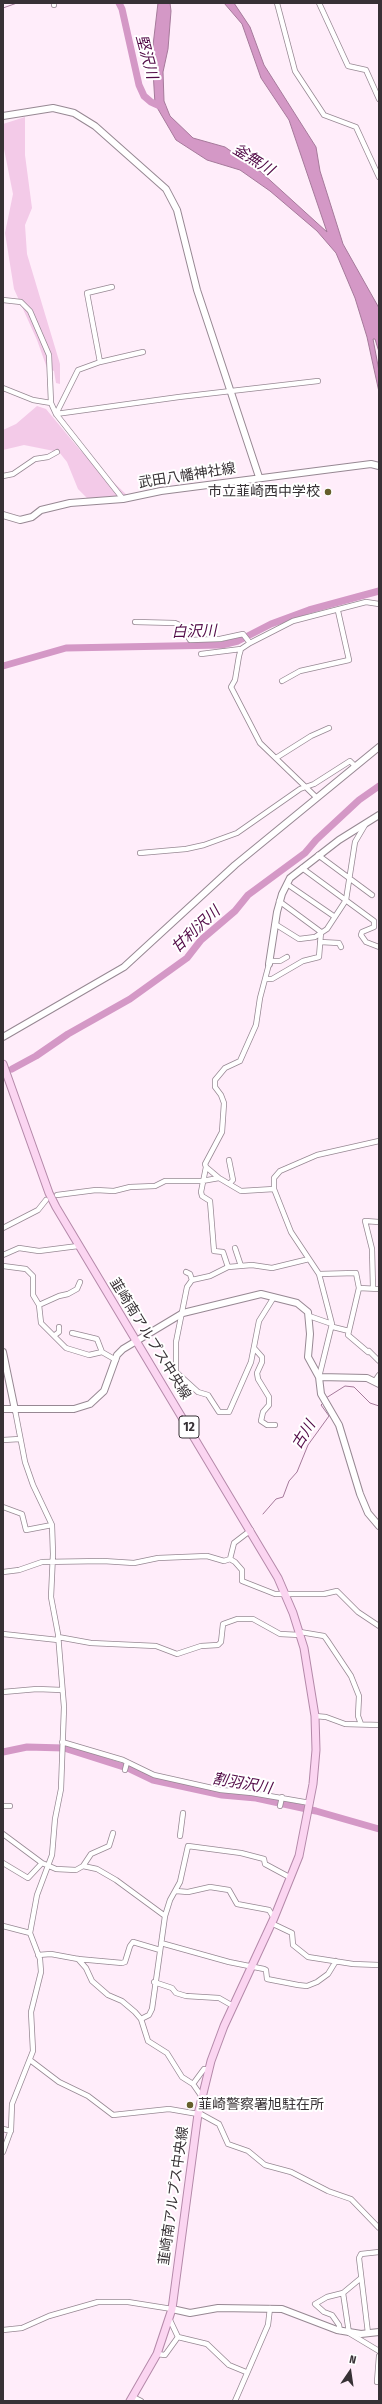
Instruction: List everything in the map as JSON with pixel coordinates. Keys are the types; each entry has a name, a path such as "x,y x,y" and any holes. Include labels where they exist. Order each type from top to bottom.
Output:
{"main road":[{"name":"韮崎南アルプス中央線","path":"3,1064 49,1193 78,1246 251,1530 286,1595 300,1633 310,1673 315,1716 315,1767 310,1808 291,1878 233,2006 209,2070 198,2113 172,2309 157,2354 131,2399"}],"street":[{"path":"277,3 295,71 324,115 356,127 379,177"},
{"path":"319,3 348,66 366,70 379,99"},
{"path":"3,116 53,108 74,113 95,126 166,189 177,210 197,290 259,477"},
{"path":"100,362 87,293 112,286"},
{"path":"3,300 21,302 36,320 49,355 51,403 56,414 123,499"},
{"path":"56,414 78,370 100,362 143,352"},
{"path":"56,414 318,381"},
{"path":"3,388 33,400 51,403"},
{"path":"3,476 13,474 35,458 48,457 57,452"},
{"name":"武田八幡神社線","path":"3,515 20,520 32,517 41,510 70,503 123,499 161,490 259,477 371,464 379,466"},
{"path":"201,654 241,650 250,643 293,620 366,602 379,604"},
{"path":"282,681 300,671 350,660 338,610"},
{"path":"135,622 175,623 182,626 190,640 205,640 244,634 250,643"},
{"path":"241,650 235,680 231,687 260,743 316,797"},
{"path":"276,758 311,736 329,728"},
{"path":"3,1037 124,967 235,865 316,797 379,747"},
{"path":"140,853 186,849 204,845 237,833 306,786 314,784 350,761 355,766"},
{"path":"228,1267 223,1252 214,1251 210,1201 202,1196 202,1181 206,1168 205,1164 222,1132 224,1104 221,1095 215,1087 215,1080 225,1068 240,1061 256,1025 260,998 266,979 279,901 287,884 302,868 318,855 379,815"},
{"path":"275,924 299,939 315,937 327,929 346,900 355,842 366,824"},
{"path":"351,833 355,842"},
{"path":"318,855 372,895"},
{"path":"302,868 374,921 374,927 362,932 361,935 366,942 379,947"},
{"path":"287,884 335,916"},
{"path":"279,901 321,932"},
{"path":"266,979 272,979 303,961 319,957 321,932"},
{"path":"320,942 339,943 342,947"},
{"path":"269,962 280,961 287,957"},
{"path":"379,1142 317,1155 280,1171 274,1178 274,1189 291,1232 318,1274 333,1326 325,1347 319,1377 321,1394 339,1425 360,1494 368,1513 379,1526"},
{"path":"229,1160 233,1180 230,1183"},
{"path":"206,1168 219,1178 242,1191 274,1189"},
{"path":"57,1195 96,1190 114,1191 130,1187 143,1188 165,1182 202,1181 219,1178"},
{"path":"3,1228 38,1210 46,1200"},
{"path":"373,1288 372,1249 365,1221 379,1222"},
{"path":"3,1255 19,1248 39,1251 78,1246"},
{"path":"235,1248 241,1266"},
{"path":"274,1297 259,1321 251,1362 229,1412 219,1412 208,1395 198,1392 176,1372 176,1342 187,1287 192,1280 210,1276 228,1267 252,1265 272,1268 309,1259"},
{"path":"3,1266 26,1269 33,1276 33,1295 39,1305 41,1323 55,1335 66,1348 89,1355 102,1352"},
{"path":"186,1272 190,1274 192,1280"},
{"path":"318,1274 356,1273 359,1288 348,1335 379,1362"},
{"path":"39,1305 77,1289 80,1282"},
{"path":"359,1288 379,1289"},
{"path":"3,1409 74,1409 90,1404 104,1390 119,1352 183,1313 261,1294 297,1303 308,1312 308,1357 319,1377"},
{"path":"309,1316 333,1326 349,1330"},
{"path":"55,1335 59,1332 59,1327"},
{"path":"72,1333 97,1339 102,1352 116,1360"},
{"path":"254,1348 262,1357 262,1362 257,1373 258,1379 269,1397 269,1405 263,1412 261,1421 267,1425 275,1425"},
{"path":"3,1352 20,1439 33,1485 52,1525 53,1562 51,1597 58,1638 62,1690 61,1789 55,1819 52,1855 49,1867 37,1895 30,1933 38,1955 41,1978 31,2012 33,2051 12,2104 11,2131 3,2152"},
{"path":"319,1377 359,1377 377,1382 379,1375"},
{"path":"3,1440 20,1439"},
{"path":"3,1507 22,1514 26,1530 52,1525"},
{"path":"230,1559 234,1543 251,1530"},
{"path":"3,1572 19,1570 36,1563 53,1562 103,1561 134,1563 158,1558 199,1555 224,1561 230,1559"},
{"path":"230,1559 239,1565 243,1574 242,1581 264,1591 286,1595 337,1591 358,1612 379,1626"},
{"path":"3,1634 58,1638 91,1643 156,1646 177,1654 201,1646 218,1645 221,1642 223,1624 237,1619 253,1619 280,1634 300,1633 324,1636 350,1676 359,1696 358,1716 361,1724"},
{"path":"3,1692 38,1689 62,1690"},
{"path":"315,1716 326,1717 345,1724 356,1726 361,1724 379,1725"},
{"path":"62,1742 154,1775 221,1790 282,1798 310,1808"},
{"path":"280,1806 282,1798"},
{"path":"3,1806 10,1806"},
{"path":"180,1836 183,1813"},
{"path":"3,1834 49,1867 76,1870 83,1866 88,1856 109,1846 113,1833"},
{"path":"141,2019 149,2014 152,2009 154,1982 165,1916 180,1882 187,1848 190,1845 241,1853 264,1859 266,1864 291,1878"},
{"path":"3,1863 28,1878 42,1862"},
{"path":"83,1866 97,1869 116,1880 165,1916"},
{"path":"176,1891 188,1892 210,1888 229,1890 237,1904 269,1910 272,1920 292,1933 293,1945 308,1957 379,1965"},
{"path":"3,1926 30,1933"},
{"path":"38,1955 62,1955 78,1959 124,1962 133,1942 160,1950"},
{"path":"161,1943 266,1970 267,1979 307,1986 313,1985 325,1977 336,1961"},
{"path":"78,1959 86,1968 92,1981 108,1995 122,2001 141,2019 148,2041 167,2053 182,2077 193,2084 202,2097"},
{"path":"154,1982 172,1988 176,1993 186,1996 219,1998 233,2006"},
{"path":"30,2060 59,2082 88,2096 113,2115 170,2109 198,2113 219,2124 228,2144 248,2151 265,2165 291,2172 328,2190 351,2199 379,2228"},
{"path":"193,2084 204,2069 209,2070"},
{"path":"3,2129 11,2131"},
{"path":"368,2333 359,2256 379,2252"},
{"path":"340,2331 339,2325 332,2315 324,2312 315,2304 327,2296 343,2293 361,2278"},
{"path":"343,2293 349,2333"},
{"path":"3,2330 22,2328 49,2316 98,2302 128,2302 190,2313 218,2308 270,2308 289,2311 340,2331 349,2333 379,2332"},
{"path":"235,2401 246,2372 268,2325 270,2308"},
{"path":"169,2318 178,2337"},
{"path":"349,2333 379,2351"},
{"path":"178,2337 207,2344 218,2353 224,2361 246,2372"},
{"path":"157,2354 165,2355 178,2337"},
{"path":"377,2382 379,2356"},
{"path":"131,2399 141,2401"}],"shaded area":[{"path":"158,3 170,3 171,11 168,49 163,72 164,101 170,116 193,138 225,147 261,172 327,232 289,120 261,78 242,24 224,3 234,3 250,27 264,65 316,147 320,171 343,244 379,308 379,352 375,339 373,339 379,371 379,392 367,337 355,298 336,253 317,231 270,191 240,170 207,160 176,140 155,104 152,54"},
{"path":"25,117 25,155 32,208 25,225 27,254 60,364 60,384 56,383 54,371 47,368 37,340 14,289 5,233 13,194 3,144 3,124"},
{"path":"37,406 46,409 80,450 130,498 110,502 87,498 78,489 67,462 59,452 24,445 3,450 3,430 16,424"}],"waterway":[{"name":"堅沢川","path":"3,8 17,3"},
{"name":"堅沢川","path":"119,3 122,9 139,85 144,96 151,102 162,107"},
{"name":"白沢川","path":"3,666 66,648 222,645 238,641 271,624 309,610 379,591"},
{"name":"甘利沢川","path":"12,1069 36,1056 68,1034 130,999 187,958 201,940 235,911 248,895 305,853 316,840 359,800 379,786"},
{"name":"古川","path":"326,1398 345,1386 354,1387 370,1403 379,1406"},
{"name":"古川","path":"263,1514 276,1499 283,1497 289,1481 297,1472 308,1445 329,1416 321,1405 323,1403"},
{"name":"割羽沢川","path":"3,1752 27,1747 64,1748 130,1769 153,1780 222,1795 256,1798 316,1811 379,1829"}],"place":[{"name":"市立韮崎西中学校","path":"328,492"},
{"name":"韮崎警察署旭駐在所","path":"190,2105"}],"water label":[{"name":"釜無川","path":"253,160"}]}
